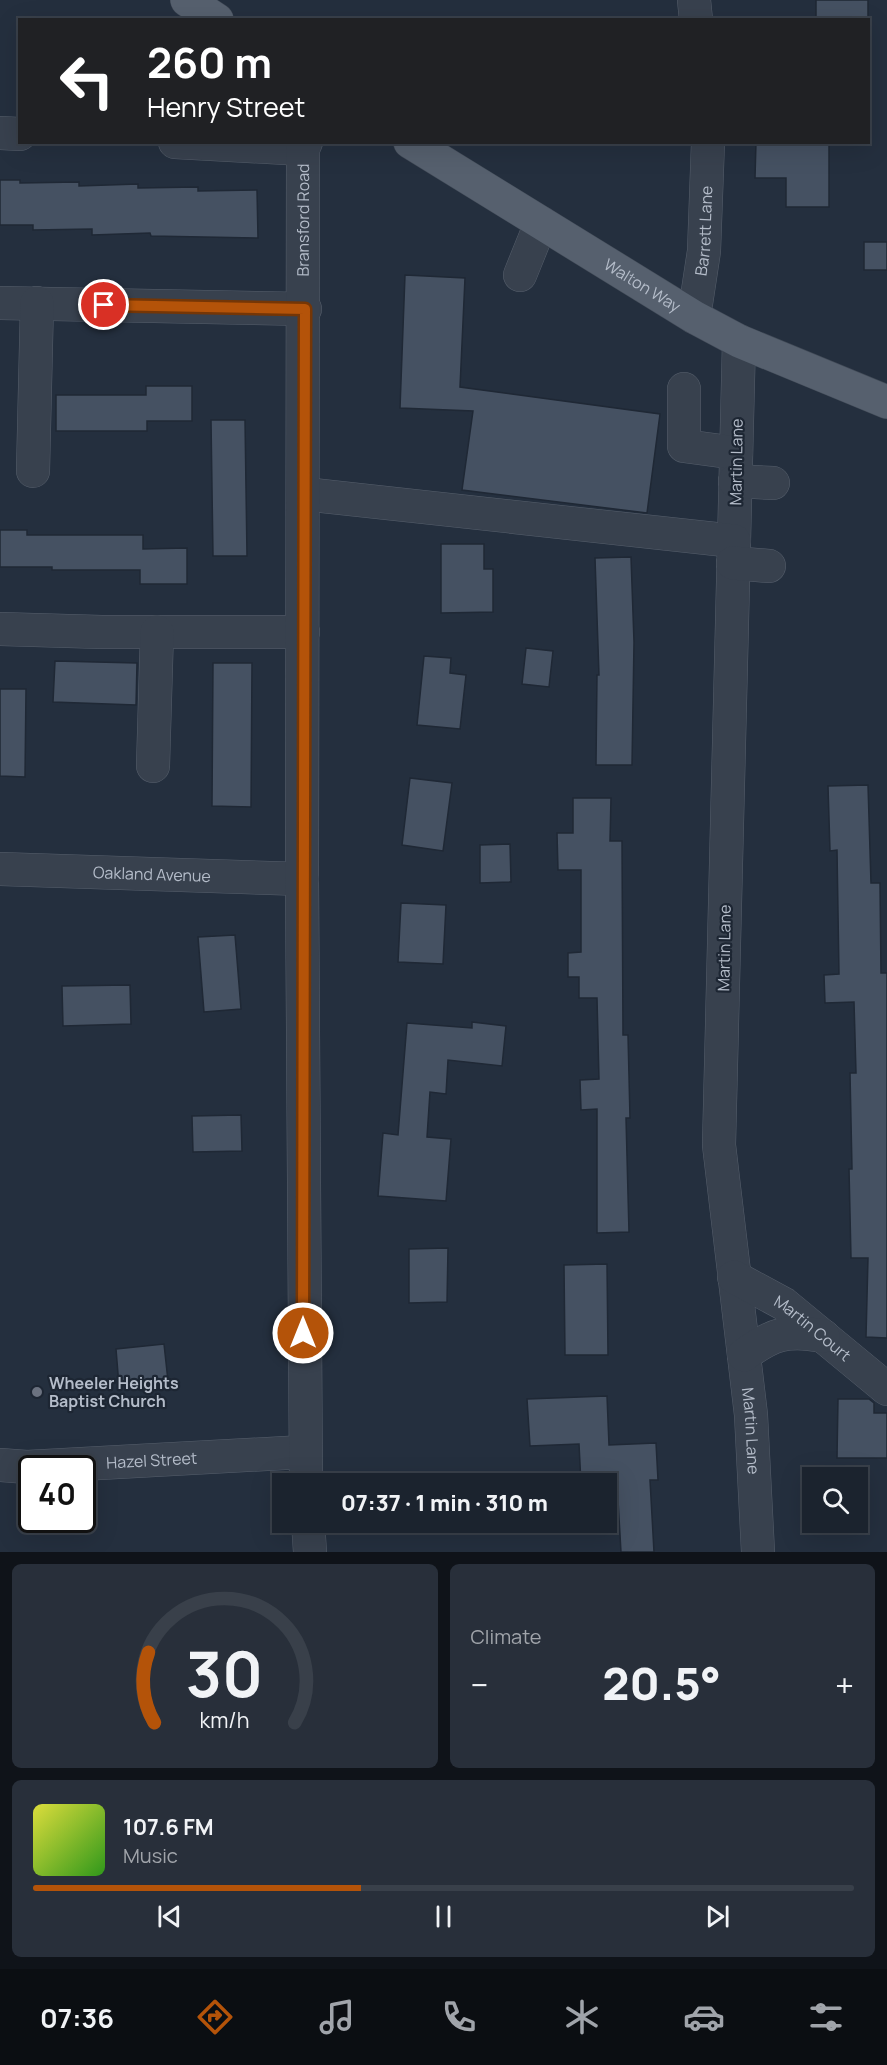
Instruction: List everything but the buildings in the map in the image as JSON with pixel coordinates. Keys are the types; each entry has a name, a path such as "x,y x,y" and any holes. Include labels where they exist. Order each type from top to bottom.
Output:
{"main road":[{"path":"187,0 214,18"},
{"name":"Walton Way","path":"413,144 694,318 739,341 887,402"}],"street":[{"path":"694,0 696,18"},
{"path":"0,134 18,134"},
{"path":"240,144 305,146"},
{"name":"Barrett Lane","path":"694,318 704,251 708,144"},
{"name":"Bransford Road","path":"304,1468 305,146"},
{"path":"520,275 541,223"},
{"path":"0,303 305,309"},
{"path":"33,471 37,303"},
{"name":"Martin Lane","path":"739,341 719,1145 751,1415 758,1552"},
{"path":"684,388 684,446 773,483"},
{"path":"304,494 734,552 769,566"},
{"path":"0,628 157,632 303,632"},
{"path":"153,766 157,632"},
{"name":"Oakland Avenue","path":"0,869 303,879"},
{"name":"Martin Court","path":"734,1276 784,1304 887,1389"},
{"path":"744,1355 767,1338 788,1333 824,1336"},
{"name":"Hazel Street","path":"0,1465 304,1468"},
{"path":"309,1533 310,1552"}],"place":[{"name":"Wheeler Heights Baptist Church","path":"37,1392"}],"route":[{"path":"104,305 305,309 303,1333"}]}
